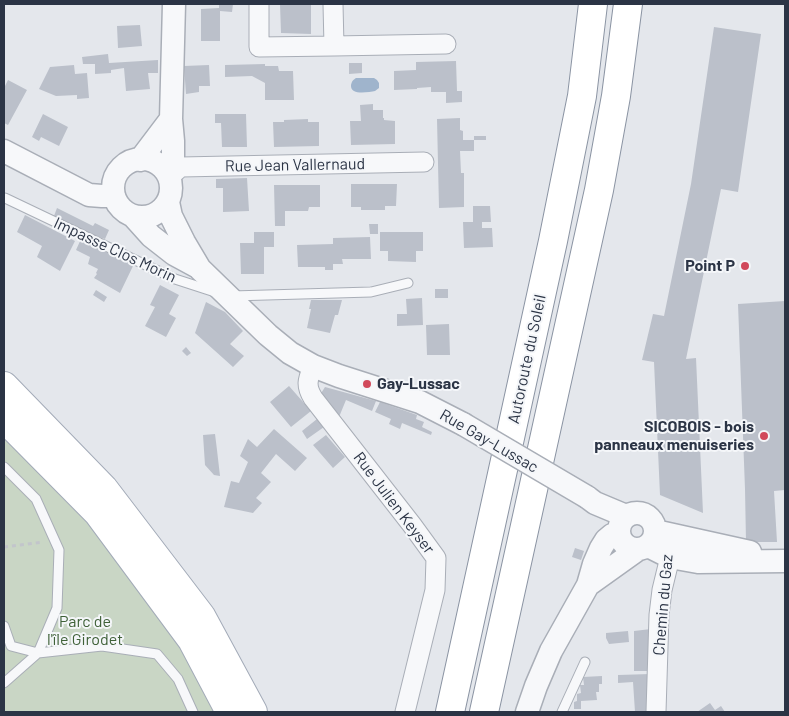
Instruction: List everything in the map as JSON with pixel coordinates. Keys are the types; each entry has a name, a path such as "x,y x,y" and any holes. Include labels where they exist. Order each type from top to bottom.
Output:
{"main road":[{"name":"Autoroute du Soleil","path":"450,712 553,242 582,96 593,4"},
{"name":"Autoroute du Soleil","path":"484,712 599,190 616,96 628,4"},
{"path":"4,386 104,489 201,616 253,712"},
{"path":"4,418 98,514 192,640 230,712"}],"street":[{"path":"169,177 173,162 171,120 174,4"},
{"path":"259,4 260,47 446,44"},
{"path":"334,4 334,46"},
{"path":"140,160 171,120"},
{"path":"4,151 89,195 114,196"},
{"path":"149,160 157,163 169,177 171,194 168,202 162,210 153,215 143,217 126,213 114,196 114,183 119,172 128,163 149,160"},
{"name":"Rue Jean Vallernaud","path":"169,177 181,167 424,162"},
{"path":"168,202 171,216 200,269"},
{"path":"133,216 151,236 174,254 200,269"},
{"name":"Rue Gay-Lussac","path":"200,269 268,335 290,353 313,366 339,376 420,402 462,424 591,500 621,525"},
{"name":"Rue Julien Keyser","path":"313,366 308,379 308,386 313,398 436,558 435,590 405,712"},
{"path":"527,712 551,651 588,584 601,548 621,525 636,513 646,515 653,522 647,542 588,584"},
{"path":"621,525 619,538 627,547 632,549 647,542 785,560"},
{"path":"647,542 670,557 698,562 785,560"},
{"name":"Chemin du Gaz","path":"656,712 659,615 662,590 670,557"}],"lane":[{"name":"Impasse Clos Morin","path":"4,198 175,280 228,296 371,292 408,283"},
{"path":"4,467 36,499 59,550 58,608 38,653 4,683"},
{"path":"4,626 11,646 38,653 102,646 157,654 178,679 193,712"},
{"path":"562,712 585,662"}],"path":[{"path":"4,547 55,541"}],"green space":[{"name":"Parc de l'île Girodet","path":"4,437 98,514 230,712 4,712"}],"water":[{"path":"356,78 374,78 379,83 379,88 369,92 353,91 351,85"}],"building":[{"path":"219,4 233,4 232,12 220,11 220,41 201,41 201,9 219,8"},
{"path":"280,4 311,4 311,34 281,33"},
{"path":"140,25 142,46 118,48 117,26"},
{"path":"714,27 761,34 738,192 721,189 686,359 696,358 703,513 660,495 654,362 642,360 653,314 664,316 691,184"},
{"path":"108,54 109,63 158,60 158,73 148,73 150,89 126,91 124,68 111,70 111,73 95,74 95,64 83,64 82,57"},
{"path":"456,61 457,91 462,91 462,102 446,103 446,92 431,92 431,87 394,90 394,71 416,70 416,62"},
{"path":"349,63 362,63 362,73 349,74"},
{"path":"265,64 265,66 278,66 279,71 293,71 294,100 265,100 265,83 252,76 225,77 225,65"},
{"path":"74,65 75,74 87,73 89,98 77,99 77,95 56,96 39,89 50,67"},
{"path":"209,65 210,86 199,86 199,92 186,94 184,66"},
{"path":"8,80 27,90 8,125 4,123 4,88"},
{"path":"373,104 373,110 383,110 384,120 395,121 395,144 351,145 350,121 361,121 360,105"},
{"path":"43,114 68,127 59,146 41,137 39,141 32,137"},
{"path":"215,114 246,114 247,147 222,147 221,123 215,123"},
{"path":"460,118 460,130 463,131 463,140 474,140 474,151 460,151 461,173 464,173 464,207 439,208 437,119"},
{"path":"308,119 308,122 319,122 319,146 274,147 273,122"},
{"path":"474,136 486,136 486,140 474,140"},
{"path":"247,178 249,211 223,212 223,188 216,188 216,179"},
{"path":"351,184 397,184 396,206 385,206 385,210 361,210 361,207 351,207"},
{"path":"274,185 320,185 320,207 309,207 308,211 285,211 285,226 275,226"},
{"path":"473,206 490,206 491,222 482,222 482,228 492,228 493,247 464,248 463,222 473,222"},
{"path":"57,208 93,226 95,223 109,230 105,239 90,234 54,216"},
{"path":"25,215 75,241 60,271 37,257 42,246 17,232"},
{"path":"369,224 378,224 378,234 370,234"},
{"path":"254,232 274,232 274,247 264,247 264,274 241,274 240,243 254,243"},
{"path":"380,232 423,232 423,251 416,251 416,262 388,261 388,251 380,251"},
{"path":"370,237 371,259 342,259 343,264 333,264 333,270 325,270 325,267 298,267 297,245 333,244 333,238"},
{"path":"81,239 133,266 120,293 94,278 98,269 88,264 90,257 76,250"},
{"path":"160,285 179,295 169,314 176,318 166,337 145,326 155,307 150,305"},
{"path":"435,289 448,289 448,298 435,298"},
{"path":"96,290 107,297 104,302 93,295"},
{"path":"422,298 423,325 397,326 397,314 407,314 406,299"},
{"path":"311,300 342,300 330,333 307,328"},
{"name":"SICOBOIS - bois panneaux menuiseries","path":"785,301 785,490 774,491 777,542 746,542 738,304"},
{"path":"206,302 225,312 243,331 230,344 244,356 233,367 195,333"},
{"path":"449,324 450,355 427,355 426,325"},
{"path":"186,347 191,353 187,356 182,351"},
{"path":"289,386 311,411 291,427 270,402"},
{"path":"325,387 376,401 372,411 346,400 339,417 320,395"},
{"path":"380,402 417,415 416,419 424,422 422,427 432,432 431,435 402,423 400,429 389,424 391,419 375,412"},
{"path":"317,419 324,427 307,439 302,431"},
{"path":"274,429 307,458 295,471 276,454 261,473 271,482 256,498 262,503 253,513 224,507 231,481 239,483 248,462 240,456 248,439 257,447"},
{"path":"215,434 220,476 214,475 205,465 203,435"},
{"path":"326,435 345,457 333,468 313,445"},
{"path":"575,548 584,551 581,560 572,557"},
{"path":"651,629 650,671 634,671 634,631"},
{"path":"628,631 629,642 609,644 606,638 606,633"},
{"path":"650,674 650,712 635,712 633,682 618,683 618,675"},
{"path":"602,676 599,692 596,692 597,700 581,701 581,709 574,709 577,694 581,693 580,685 584,685 583,677"},
{"path":"710,703 715,710 721,706 725,712 697,712"}],"place":[{"name":"Point P","path":"745,266"},
{"name":"Gay-Lussac","path":"367,384"},
{"name":"SICOBOIS - bois panneaux menuiseries","path":"764,436"}]}
